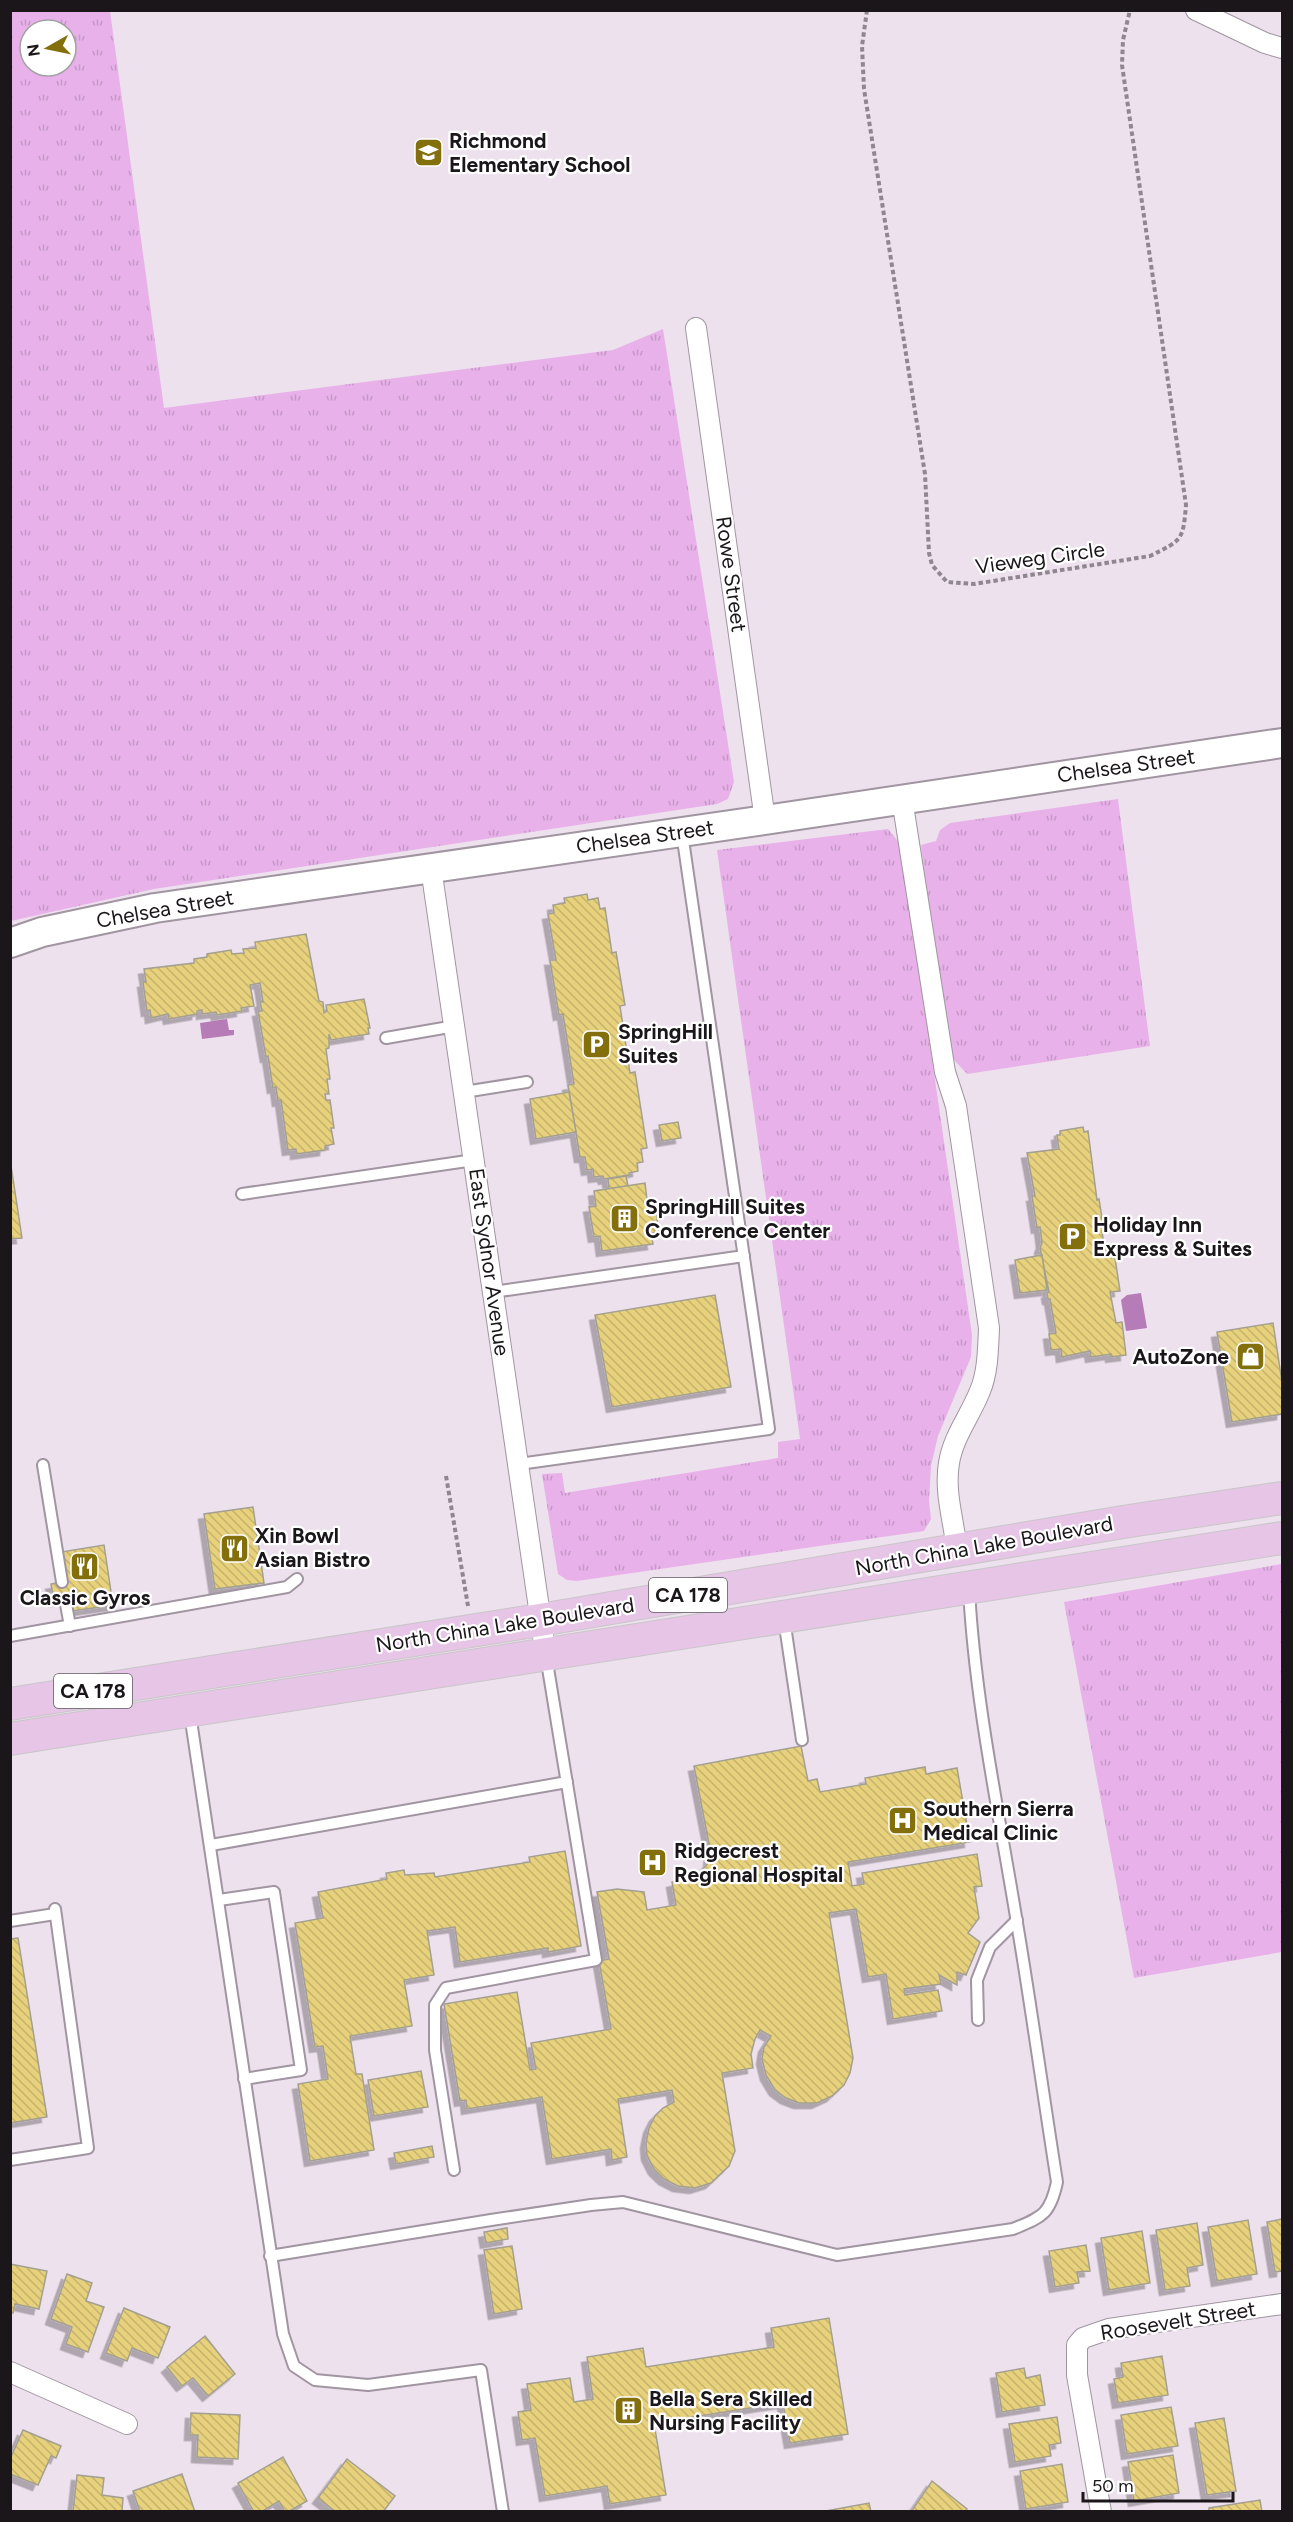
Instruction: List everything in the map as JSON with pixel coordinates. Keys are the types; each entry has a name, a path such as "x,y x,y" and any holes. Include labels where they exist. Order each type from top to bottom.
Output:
{"main road":[{"name":"North China Lake Boulevard","path":"10,1704 540,1620 1123,1522 1282,1498"},
{"path":"969,1590 975,1572 982,1567 1102,1542 1123,1522"},
{"name":"North China Lake Boulevard","path":"10,1739 1282,1539"}],"street":[{"path":"1196,10 1265,43 1282,48"},
{"name":"Rowe Street","path":"696,328 765,820"},
{"name":"Chelsea Street","path":"10,943 42,932 155,908 765,820 1282,742"},
{"path":"902,798 945,1072 956,1106 989,1328 988,1359 981,1389 956,1437 948,1464 949,1500 957,1550"},
{"name":"East Sydnor Avenue","path":"431,868 546,1656"},
{"name":"Roosevelt Street","path":"1101,2511 1077,2375 1077,2345 1083,2338 1109,2329 1282,2304"},
{"path":"10,2372 128,2424"}],"lane":[{"path":"519,1464 769,1428 681,832"},
{"path":"386,1038 455,1026"},
{"path":"464,1092 527,1082"},
{"path":"242,1194 474,1160"},
{"path":"494,1292 744,1256"},
{"path":"43,1465 62,1582"},
{"path":"10,1636 287,1587 297,1579"},
{"path":"270,2256 490,2220 623,2202 837,2255 1012,2229 1039,2219 1053,2202 1057,2182 1017,1920 981,1714 973,1657 969,1590"},
{"path":"65,1599 70,1626"},
{"path":"783,1617 802,1740"},
{"path":"454,2170 435,2050 435,2005 446,1988 596,1960 546,1656"},
{"path":"190,1711 270,2256 283,2334 294,2366 315,2380 368,2385 481,2370 503,2511"},
{"path":"211,1845 567,1782"},
{"path":"219,1900 274,1892 301,2070 244,2079"},
{"path":"10,1921 55,1912 88,2148 10,2160"},
{"path":"978,2020 977,1980 990,1947 1017,1920"}],"path":[{"name":"Vieweg Circle","path":"867,10 862,46 864,89 925,474 929,553 932,565 947,582 974,584 1150,556 1176,543 1184,531 1186,505 1122,65 1123,40 1130,10"},
{"path":"446,1476 468,1606"}],"green space":[{"path":"10,11 110,11 164,408 613,350 663,329 734,782 728,799 717,804 154,889 11,921"},
{"path":"1118,799 1150,1046 967,1074 946,1051 921,845 936,841 940,830 950,823"},
{"path":"888,829 901,845 972,1335 971,1357 938,1436 931,1466 929,1501 931,1519 924,1531 577,1581 567,1580 558,1574 542,1474 562,1473 565,1493 778,1458 778,1442 800,1439 717,850"},
{"path":"1282,1564 1282,1952 1134,1978 1064,1602"}],"shaded area":[{"path":"227,1019 229,1030 234,1030 234,1035 202,1039 200,1023"},
{"path":"1141,1293 1147,1328 1126,1331 1121,1300 1127,1295"}],"building":[{"name":"SpringHill Suites","path":"587,894 588,900 598,898 600,909 605,908 612,953 616,952 625,1005 620,1006 630,1073 635,1072 647,1148 641,1149 643,1162 637,1163 638,1171 629,1173 629,1175 604,1179 603,1176 594,1177 593,1169 587,1170 585,1157 580,1157 568,1085 574,1084 563,1014 559,1015 550,960 556,960 548,914 554,913 553,905 565,903 564,898"},
{"path":"306,934 319,1001 323,1002 324,1013 327,1011 326,1005 364,999 370,1028 368,1028 369,1034 331,1040 329,1034 329,1048 326,1049 330,1079 327,1079 329,1094 325,1094 326,1100 330,1100 334,1144 325,1146 325,1150 296,1154 296,1149 288,1150 281,1100 278,1101 276,1087 273,1088 268,1056 266,1057 258,1011 262,1011 260,1002 263,1002 260,983 250,985 254,1006 241,1008 242,1011 217,1015 216,1012 202,1014 202,1010 197,1011 197,1014 169,1019 168,1014 151,1018 150,1010 147,1011 143,982 146,982 144,969 194,963 194,959 207,957 207,954 231,950 232,954 244,953 243,949 256,948 255,942"},
{"path":"569,1092 576,1132 536,1139 530,1099"},
{"path":"678,1122 681,1138 662,1141 659,1125"},
{"name":"Holiday Inn Express & Suites","path":"1083,1127 1084,1132 1088,1131 1097,1200 1099,1199 1104,1231 1102,1231 1104,1246 1110,1245 1112,1258 1115,1258 1120,1291 1110,1292 1116,1323 1122,1322 1126,1355 1111,1357 1111,1354 1091,1357 1090,1351 1062,1357 1061,1349 1051,1350 1049,1334 1056,1333 1047,1293 1049,1292 1040,1248 1042,1243 1040,1227 1037,1228 1032,1196 1035,1196 1027,1153 1059,1149 1057,1135 1060,1135 1060,1131"},
{"path":"10,1159 22,1238 10,1239"},
{"path":"626,1176 628,1186 609,1189 608,1179"},
{"name":"SpringHill Suites Conference Center","path":"645,1183 647,1200 654,1199 659,1232 651,1233 653,1244 602,1251 600,1236 594,1237 589,1207 596,1206 594,1191"},
{"path":"1042,1255 1047,1290 1020,1293 1015,1260"},
{"path":"715,1295 731,1387 612,1407 595,1315"},
{"name":"AutoZone","path":"1273,1323 1282,1382 1282,1414 1232,1422 1217,1332"},
{"name":"Xin Bowl Asian Bistro","path":"253,1507 264,1583 215,1589 204,1514"},
{"name":"Classic Gyros","path":"104,1545 113,1605 72,1611 69,1598 54,1601 51,1584 66,1581 61,1552"},
{"path":"801,1746 808,1781 817,1779 820,1792 866,1784 865,1778 925,1767 926,1774 957,1768 970,1842 848,1862 852,1886 864,1884 862,1873 977,1854 982,1886 974,1887 979,1918 968,1933 980,1942 966,1975 957,1972 957,1985 939,1975 941,1984 904,1989 905,1995 938,1990 942,2011 893,2019 886,1974 868,1977 856,1909 829,1913 853,2058 850,2073 844,2085 832,2096 817,2103 799,2103 786,2098 775,2090 766,2075 762,2059 764,2047 771,2036 760,2030 751,2054 753,2068 722,2073 735,2151 729,2166 711,2183 695,2188 678,2186 664,2179 654,2169 647,2155 646,2143 649,2128 655,2116 674,2102 672,2090 618,2099 627,2157 612,2160 611,2149 552,2159 542,2097 467,2109 466,2100 460,2101 444,2004 517,1992 530,2070 536,2069 531,2043 611,2029 599,1961 609,1959 597,1892 617,1889 644,1892 647,1910 676,1905 672,1882 696,1877 709,1862 710,1849 694,1766"},
{"path":"565,1851 581,1946 548,1952 548,1948 460,1962 455,1927 427,1931 434,1975 404,1980 412,2026 350,2036 356,2074 362,2074 374,2150 310,2161 298,2084 328,2079 323,2046 315,2047 295,1923 323,1918 318,1892 387,1879 386,1873 404,1870 405,1875 434,1873 435,1877 530,1862 529,1857"},
{"path":"18,1938 47,2117 10,2123 10,1939"},
{"path":"421,2071 428,2107 374,2116 368,2080"},
{"path":"432,2146 434,2157 396,2164 394,2153"},
{"path":"1282,2219 1282,2271 1275,2272 1267,2222"},
{"path":"1248,2220 1257,2274 1217,2281 1208,2227"},
{"path":"1197,2223 1203,2265 1187,2268 1190,2286 1165,2290 1156,2230"},
{"path":"507,2228 508,2239 486,2243 484,2232"},
{"path":"1142,2231 1150,2283 1109,2290 1101,2238"},
{"path":"1086,2245 1090,2271 1077,2272 1079,2283 1055,2287 1049,2251"},
{"path":"512,2246 522,2309 494,2314 484,2250"},
{"path":"10,2264 47,2271 39,2309 15,2304 13,2313 10,2313"},
{"path":"67,2274 92,2283 86,2301 104,2307 88,2352 66,2344 72,2327 51,2319"},
{"path":"124,2308 170,2327 158,2358 132,2348 127,2361 106,2353"},
{"name":"Bella Sera Skilled Nursing Facility","path":"829,2318 848,2434 790,2443 783,2403 654,2423 666,2495 610,2504 607,2486 545,2496 535,2438 522,2440 518,2412 531,2410 527,2384 570,2378 574,2402 593,2399 587,2357 643,2348 646,2367 774,2347 771,2328"},
{"path":"205,2336 235,2374 208,2396 193,2378 182,2386 167,2367"},
{"path":"1162,2356 1168,2395 1118,2403 1114,2379 1123,2377 1121,2363"},
{"path":"1024,2368 1026,2378 1040,2375 1045,2405 1002,2412 996,2373"},
{"path":"1171,2407 1178,2446 1127,2454 1121,2415"},
{"path":"191,2413 240,2415 238,2459 197,2457 198,2435 190,2435"},
{"path":"1057,2417 1061,2443 1049,2445 1051,2456 1015,2462 1009,2424"},
{"path":"1224,2418 1236,2491 1207,2495 1195,2423"},
{"path":"23,2430 61,2446 56,2458 51,2456 38,2485 10,2474 10,2459"},
{"path":"1173,2455 1179,2493 1134,2501 1128,2462"},
{"path":"283,2457 307,2501 288,2512 285,2512 279,2501 261,2512 254,2512 238,2483"},
{"path":"347,2459 395,2496 383,2512 336,2512 318,2498"},
{"path":"1062,2464 1068,2502 1026,2509 1020,2471"},
{"path":"182,2474 195,2512 140,2512 133,2491"},
{"path":"77,2475 104,2478 102,2495 123,2498 122,2512 73,2512"},
{"path":"932,2481 967,2509 965,2512 911,2512"},
{"path":"1260,2500 1262,2512 1209,2512 1209,2508"},
{"path":"869,2503 871,2512 820,2512"}],"place":[{"name":"Richmond Elementary School","path":"428,153"},
{"name":"SpringHill Suites","path":"597,1044"},
{"name":"SpringHill Suites Conference Center","path":"624,1219"},
{"name":"Holiday Inn Express & Suites","path":"1072,1237"},
{"name":"AutoZone","path":"1250,1357"},
{"name":"Xin Bowl Asian Bistro","path":"234,1548"},
{"name":"Classic Gyros","path":"85,1567"},
{"name":"Southern Sierra Medical Clinic","path":"902,1821"},
{"name":"Ridgecrest Regional Hospital","path":"653,1863"},
{"name":"Bella Sera Skilled Nursing Facility","path":"628,2411"}]}
